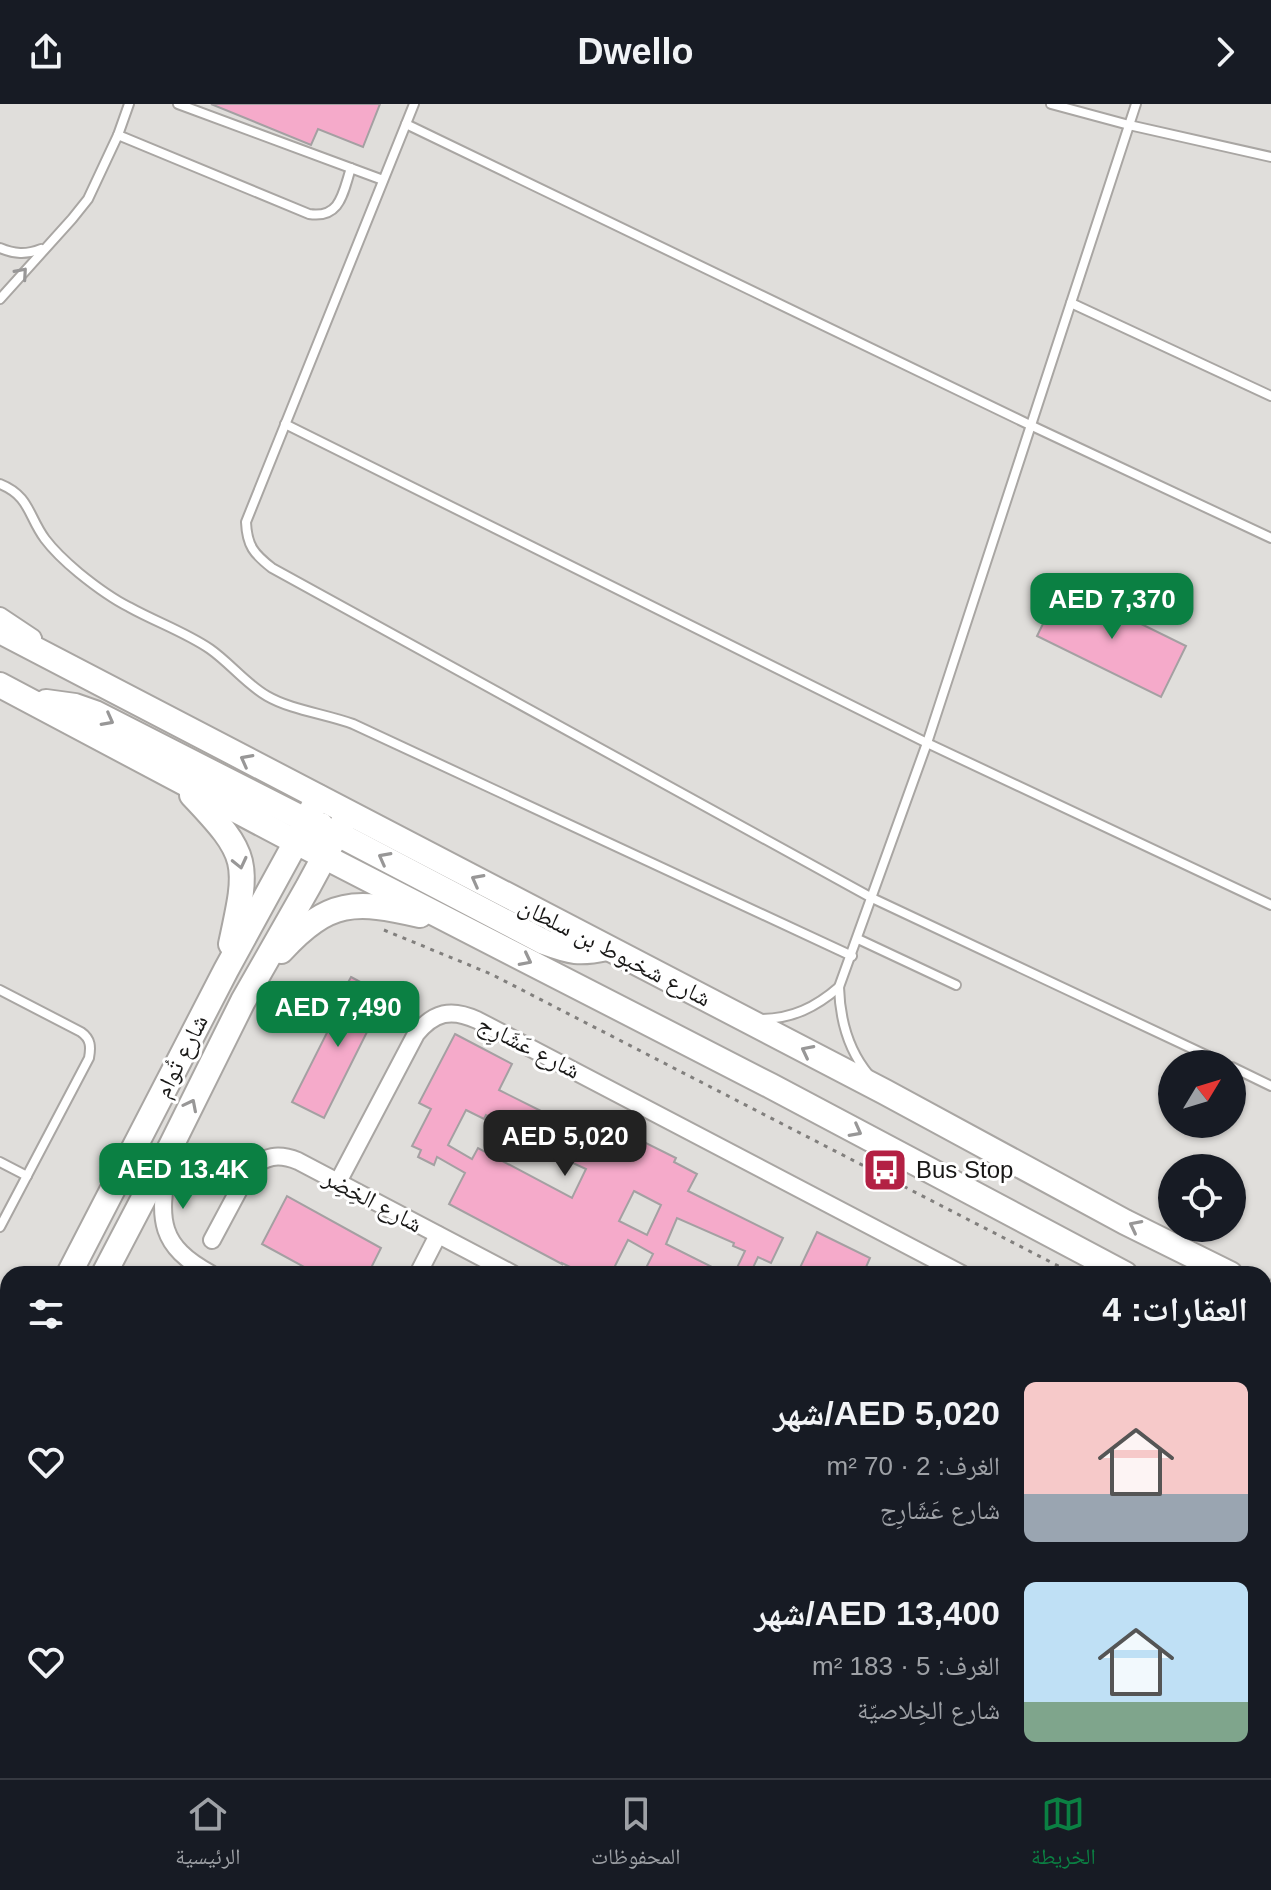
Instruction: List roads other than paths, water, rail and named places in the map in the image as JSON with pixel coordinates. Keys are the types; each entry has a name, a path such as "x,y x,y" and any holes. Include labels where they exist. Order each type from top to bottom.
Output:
{"main road":[{"name":"شارع شخبوط بن سلطان","path":"0,631 318,797 342,823 607,948 1214,1266"},
{"name":"شارع شخبوط بن سلطان","path":"0,685 177,780 302,832 324,855 771,1086 1110,1266"},
{"path":"33,702 54,702 95,713 302,832 339,820 342,823"},
{"path":"177,780 222,827 241,861 243,878 240,903 226,970"},
{"name":"شارع تُوام","path":"73,1266 318,797"},
{"name":"شارع تُوام","path":"108,1266 243,1001 342,823"},
{"path":"243,1001 248,980 285,910 281,897 272,895 264,899"},
{"path":"243,1001 288,944 338,909 355,905 374,906 457,924"}],"street":[{"path":"0,616 31,636 61,663"},
{"name":"شارع عَشَارِج","path":"338,1182 416,1034 428,1020 457,1013 477,1020 947,1266"},
{"path":"171,1146 162,1199 164,1227 182,1255 199,1266"},
{"name":"شارع الخِضِر","path":"212,1240 250,1169 272,1156 285,1156 498,1266"},
{"name":"شارع الخِضِر","path":"422,1266 438,1235"}],"lane":[{"path":"0,299 88,199 129,104"},
{"path":"178,104 383,180"},
{"path":"414,104 246,522 246,536 260,559 872,898 1195,1050"},
{"path":"1051,104 1271,157"},
{"path":"885,1092 865,1070 850,1045 841,1017 839,987 927,743 1136,104"},
{"path":"406,124 1271,538"},
{"path":"118,135 309,214 325,214 338,205 351,168"},
{"path":"0,248 21,254 45,247"},
{"path":"1071,303 1271,396"},
{"path":"285,424 927,743 1271,905"},
{"path":"0,484 21,497 46,541 94,585 210,649 267,696 353,724 852,956"},
{"path":"858,939 956,985"},
{"path":"741,1017 773,1019 788,1016 816,1005 839,987"},
{"path":"0,990 81,1032 90,1042 89,1058 0,1227"},
{"path":"1246,1074 1271,1086"},
{"path":"0,1162 27,1176"}],"place":[{"name":"Bus Stop","path":"885,1170"}]}
